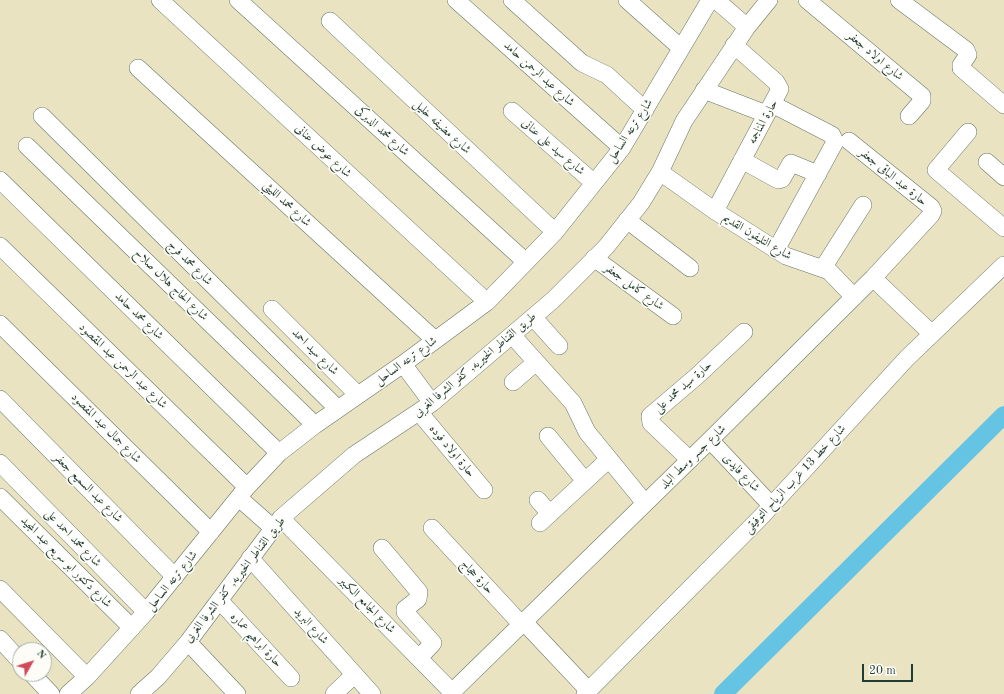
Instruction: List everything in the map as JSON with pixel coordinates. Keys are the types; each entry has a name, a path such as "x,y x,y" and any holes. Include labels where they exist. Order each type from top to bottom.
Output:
{"street":[{"name":"شارع عوض عنانى","path":"160,0 487,302"},
{"name":"شارع محمد الدبركى","path":"238,0 526,262"},
{"name":"شارع عبد الرحمن حامد","path":"456,0 622,148"},
{"path":"512,0 582,63 607,75 645,110"},
{"path":"627,0 681,48"},
{"name":"شارع ترعه الساحل","path":"68,694 87,677 146,612 243,492 279,452 487,302 555,232 622,148 710,0"},
{"path":"716,0 747,27"},
{"name":"طريق القناطر الخيريه, كفر الشرفا الغربى","path":"144,692 188,642 277,523 354,455 426,408 553,300 594,258 641,203 660,172 684,121 734,45 769,0"},
{"name":"شارع اولاد جعفر","path":"808,0 922,96 922,101 909,116"},
{"path":"899,0 966,50 967,57 961,65 961,68 1004,105"},
{"name":"شارع مضيفه خليل","path":"330,21 555,232"},
{"name":"حارة المناجمه","path":"715,211 778,93 779,85 734,45"},
{"name":"شارع محمد الليثي","path":"138,68 435,340"},
{"path":"704,90 769,109 832,135 835,139 842,142 818,174 776,250"},
{"name":"شارع سيد على عنانى","path":"512,111 594,183"},
{"name":"شارع محمد فرج","path":"42,116 338,409"},
{"path":"968,132 936,170 1004,228"},
{"name":"حارة عبد الباقى جعفر","path":"842,142 931,207 933,211 931,215"},
{"name":"شارع الحاج هلال صلاح","path":"27,146 315,425"},
{"path":"742,160 778,180 782,179 791,163 818,174"},
{"path":"987,162 1004,177"},
{"name":"شارع التليفون القديم","path":"660,172 715,211 786,256 823,268 835,276 854,297"},
{"name":"شارع محمد حامد","path":"0,180 279,452"},
{"path":"823,268 863,205"},
{"name":"شارع جسر وسط البلد","path":"451,693 690,460 854,297 931,215"},
{"path":"627,220 690,268"},
{"name":"شارع عبد الرحمن عبد المقصود","path":"0,246 243,492 277,523"},
{"name":"شارع كامل جعفر","path":"594,258 673,316"},
{"name":"شارع خط 13 غرب الرياح التوفيقى","path":"587,692 771,505 906,358 1004,265"},
{"path":"873,278 932,334"},
{"name":"شارع سيد احمد","path":"272,309 358,395"},
{"path":"533,317 559,346"},
{"name":"شارع جمال عبد المقصود","path":"0,324 211,532"},
{"name":"حارة سيد محمد على","path":"690,460 651,423 650,416 697,376 744,332"},
{"path":"512,335 574,403 587,432 645,503"},
{"path":"514,382 536,362"},
{"name":"حارة اولاد فوده","path":"403,364 426,408 484,490"},
{"name":"شارع عبد السميع جعفر","path":"0,400 175,577"},
{"path":"548,436 586,481"},
{"name":"شارع فايدى","path":"710,440 771,505"},
{"path":"538,500 545,519 609,460"},
{"name":"شارع محمد احمد على","path":"0,463 146,612"},
{"name":"شارع دكتور ابو سريع عبد المجيد","path":"0,497 132,628"},
{"name":"شارع الجامع الكبير","path":"277,523 419,658 451,693"},
{"name":"حارة حجاج","path":"432,528 587,692"},
{"path":"382,548 419,592 418,599 406,609 405,612 433,643 419,658"},
{"name":"شارع البريد","path":"250,558 372,694"},
{"path":"0,589 87,677"},
{"name":"حارة ابراهيم عماره","path":"220,601 291,678"},
{"path":"0,640 12,653"},
{"path":"188,642 237,694"},
{"path":"334,694 354,675"},
{"path":"40,682 51,694"}],"waterway":[{"path":"723,694 1004,415"}]}
